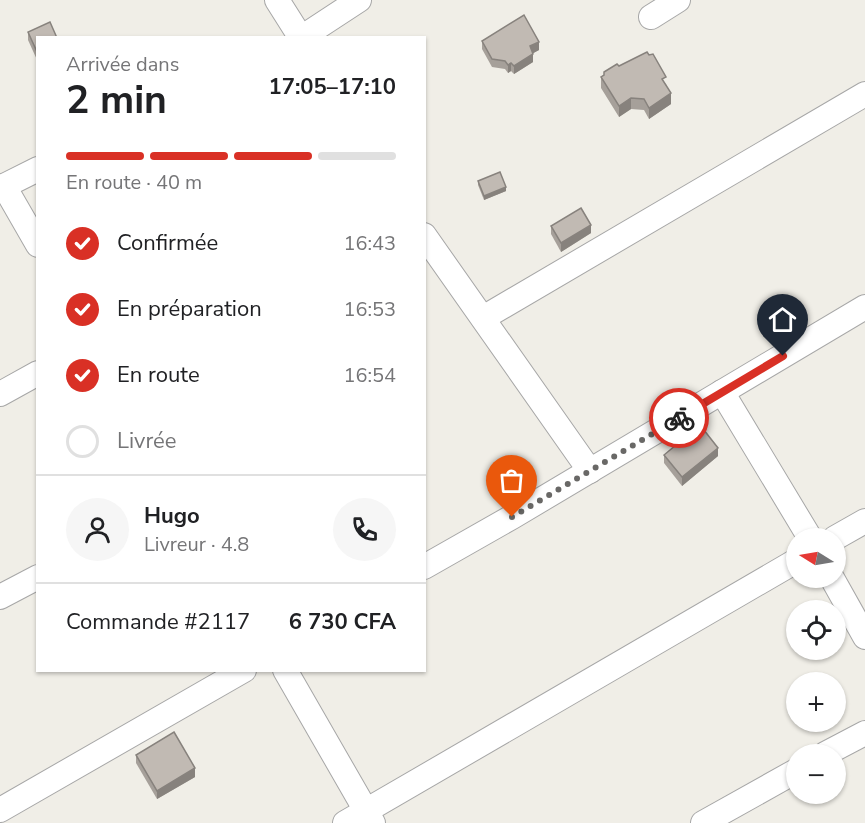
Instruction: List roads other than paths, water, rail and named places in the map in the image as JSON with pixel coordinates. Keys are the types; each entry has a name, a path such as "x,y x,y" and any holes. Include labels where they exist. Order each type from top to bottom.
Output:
{"street":[{"path":"277,0 300,36"},
{"path":"304,36 359,0"},
{"path":"651,17 678,0"},
{"path":"483,318 865,94"},
{"path":"36,170 2,187 36,241"},
{"path":"426,238 590,471"},
{"path":"426,566 865,307"},
{"path":"0,394 36,374"},
{"path":"722,392 804,528"},
{"path":"846,532 865,521"},
{"path":"345,823 370,817 786,567"},
{"path":"0,597 36,578"},
{"path":"838,588 865,637"},
{"path":"0,810 241,672"},
{"path":"286,672 370,817"},
{"path":"844,744 865,733"},
{"path":"703,823 786,777"}]}
